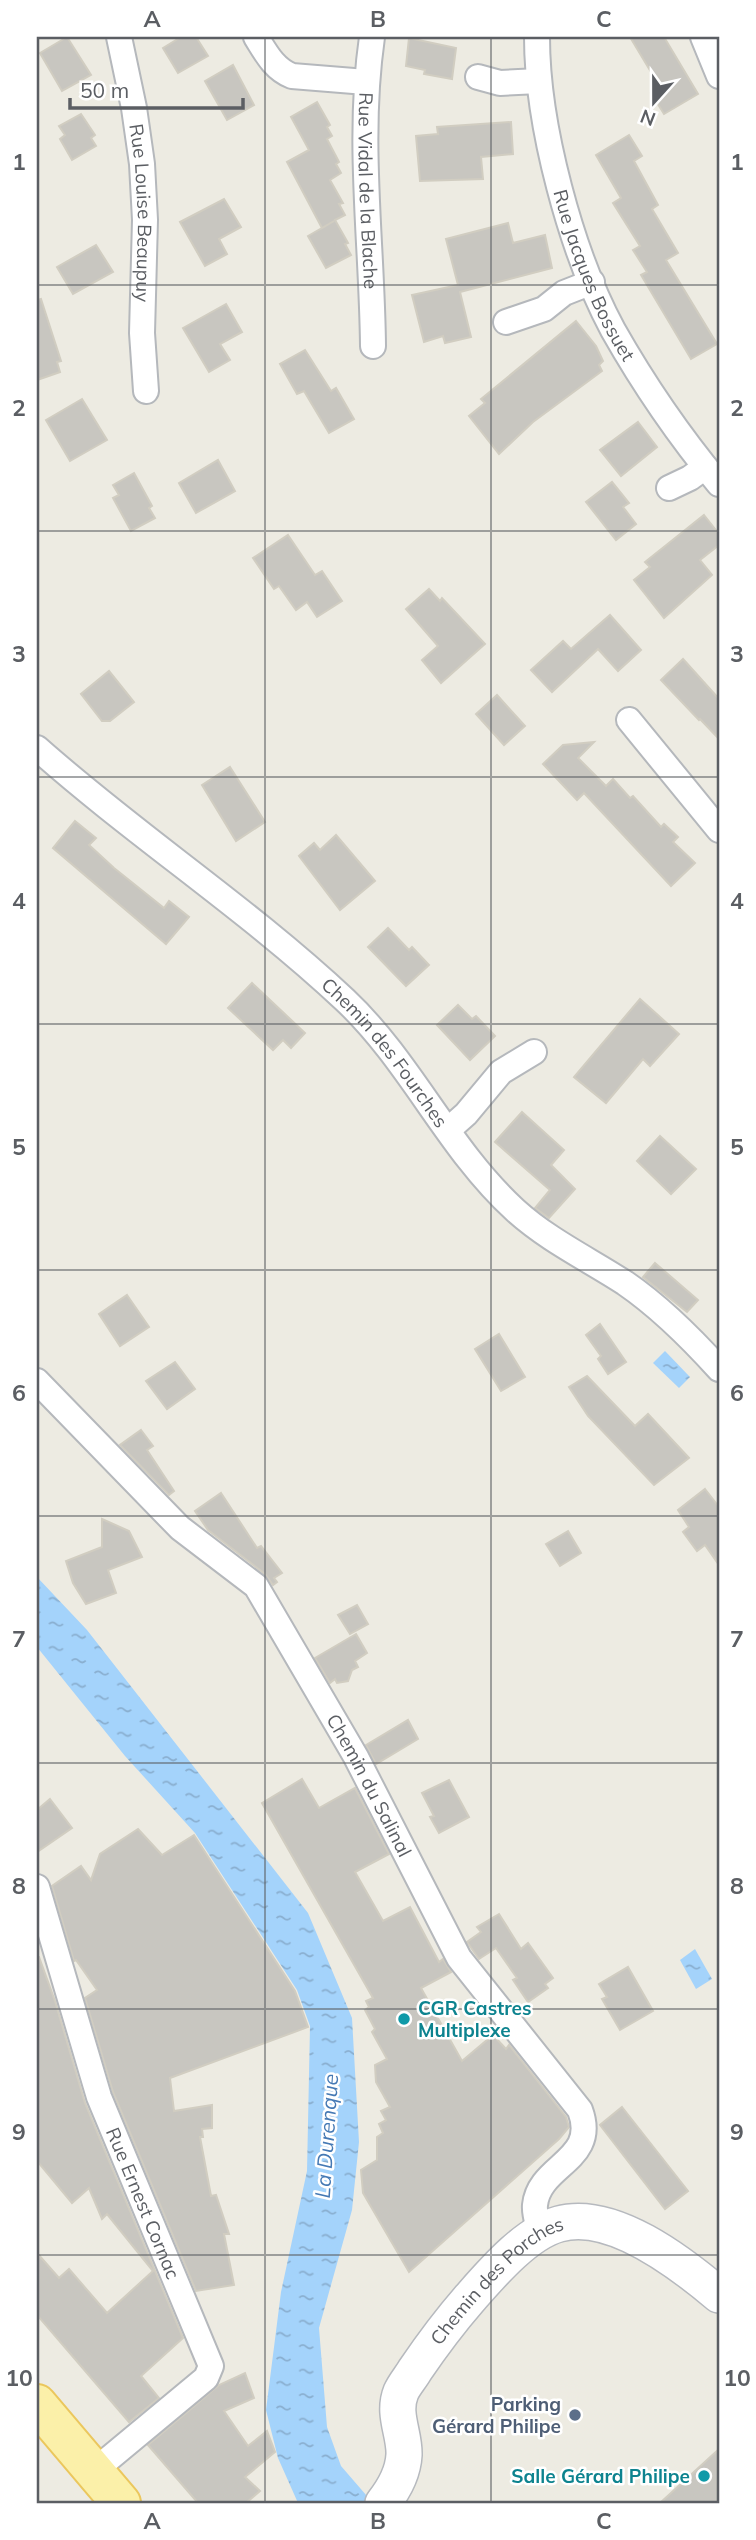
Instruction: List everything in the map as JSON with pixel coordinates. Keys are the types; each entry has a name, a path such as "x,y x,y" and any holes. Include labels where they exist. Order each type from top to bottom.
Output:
{"main road":[{"path":"37,2404 121,2503"}],"street":[{"name":"Rue Louise Beaupuy","path":"119,37 134,108 142,164 145,219 142,333 146,391"},
{"path":"257,37 269,58 283,72 292,76 366,82"},
{"name":"Rue Vidal de la Blache","path":"372,37 366,82 365,179 373,294 373,346"},
{"name":"Rue Jacques Bossuet","path":"537,37 545,125 557,177 592,282 612,327 635,366 712,475"},
{"path":"703,37 719,76"},
{"path":"478,77 500,83 539,81"},
{"path":"506,322 544,309 564,293 592,282"},
{"path":"669,488 690,478 712,475"},
{"path":"629,720 719,830"},
{"name":"Chemin des Fourches","path":"37,748 345,1000 381,1038 479,1172 512,1208 538,1230 626,1284 657,1308 719,1369"},
{"path":"448,1130 466,1114 501,1072 534,1052"},
{"name":"Chemin du Salinal","path":"37,1381 180,1528 256,1586 356,1757 459,1958 580,2110 584,2125 582,2143 543,2185 537,2197 535,2210 540,2233"},
{"name":"Rue Ernest Cornac","path":"37,1887 99,2097 211,2366 206,2378 94,2471"},
{"name":"Chemin des Porches","path":"383,2503 396,2486 404,2456 397,2414 401,2393 428,2350 463,2305 512,2254 540,2233 558,2224 580,2221 604,2225 663,2253 719,2295"}],"water":[{"path":"665,1351 690,1377 679,1388 653,1363"},
{"name":"La Durenque","path":"37,1577 87,1630 308,1913 352,2018 359,2142 352,2210 319,2328 327,2427 341,2466 373,2503 298,2503 278,2458 266,2410 281,2292 307,2171 310,2026 297,1990 195,1833 125,1756 37,1647"},
{"path":"695,1949 712,1979 696,1989 680,1960"}],"building":[{"path":"67,37 91,75 62,91 40,53"},
{"path":"181,37 196,37 208,56 178,73 163,48"},
{"path":"630,37 664,37 698,94 664,114 651,93 660,87"},
{"path":"409,38 456,48 452,79 424,74 425,70 406,66"},
{"path":"233,65 254,105 227,120 205,81"},
{"path":"317,102 330,125 327,127 332,136 327,139 339,162 336,164 341,173 330,180 343,203 339,204 345,215 335,220 348,243 345,244 351,255 326,268 308,236 322,228 287,162 309,150 291,117"},
{"path":"81,114 95,135 91,138 96,146 72,160 60,139 65,135 59,126"},
{"path":"511,122 513,154 481,157 483,179 420,181 416,136 438,134 437,127"},
{"path":"629,135 642,156 634,161 658,205 652,209 678,253 666,260 717,344 691,359 641,275 647,272 633,250 640,246 613,203 621,198 596,155"},
{"path":"224,199 241,227 219,239 227,254 205,266 180,222"},
{"path":"508,223 513,243 545,235 552,268 460,292 471,337 445,343 443,336 424,342 412,295 458,285 446,239"},
{"path":"96,245 113,272 73,294 57,267"},
{"path":"41,299 61,361 57,362 60,372 37,380 37,300"},
{"path":"226,304 242,332 220,344 230,360 209,372 183,328"},
{"path":"576,321 596,346 603,361 599,365 602,371 533,422 499,454 469,416 485,403 481,399"},
{"path":"305,350 331,391 336,388 354,419 329,433 304,391 297,394 280,364"},
{"path":"82,399 107,440 70,461 46,420"},
{"path":"638,422 657,447 621,476 600,450"},
{"path":"218,460 235,491 196,513 179,483"},
{"path":"134,473 152,506 149,508 155,518 131,531 113,498 119,495 113,485"},
{"path":"612,482 629,503 623,507 636,524 616,540 586,502"},
{"path":"704,515 719,534 719,545 700,560 712,575 664,618 634,580 650,567 645,562"},
{"path":"288,535 315,575 322,571 342,601 317,617 307,602 296,610 279,586 274,589 253,558"},
{"path":"429,589 440,601 442,598 485,644 441,683 422,660 438,646 406,609"},
{"path":"610,615 641,650 618,671 598,649 552,692 531,670 563,641 571,649"},
{"path":"683,659 719,699 719,739 661,680"},
{"path":"109,671 134,702 110,721 102,721 81,694"},
{"path":"497,695 525,726 504,745 476,714"},
{"path":"594,742 578,758 606,786 613,779 630,798 633,796 661,827 664,824 678,837 673,842 695,863 671,886 584,793 577,800 543,764 563,745"},
{"path":"230,767 265,822 236,841 202,785"},
{"path":"75,821 96,838 89,845 114,868 164,908 169,901 189,917 166,944 53,848"},
{"path":"336,835 375,881 340,910 299,856 314,843 320,850"},
{"path":"388,928 409,950 412,947 429,965 406,986 368,947"},
{"path":"252,983 305,1033 291,1048 283,1040 273,1050 228,1008"},
{"path":"640,999 679,1034 650,1066 643,1059 606,1103 574,1077"},
{"path":"458,1005 472,1019 476,1016 495,1036 470,1060 437,1025"},
{"path":"522,1112 564,1150 551,1165 575,1189 549,1218 535,1208 550,1190 495,1142"},
{"path":"660,1136 696,1169 671,1194 637,1161"},
{"path":"655,1263 698,1300 687,1312 643,1277"},
{"path":"127,1295 149,1327 120,1346 99,1314"},
{"path":"600,1324 626,1362 608,1374 598,1359 601,1356 586,1335"},
{"path":"499,1334 525,1377 501,1391 475,1349"},
{"path":"175,1362 195,1389 167,1409 146,1381"},
{"path":"587,1376 635,1426 648,1414 689,1458 654,1485 588,1416 569,1387"},
{"path":"141,1430 153,1446 147,1450 174,1491 169,1495 120,1445"},
{"path":"705,1489 719,1507 719,1565 705,1545 697,1551 683,1532 689,1527 678,1510"},
{"path":"221,1493 257,1548 261,1546 282,1573 274,1578 277,1582 273,1585 265,1574 208,1530 195,1511"},
{"path":"102,1519 129,1531 142,1557 108,1570 116,1593 86,1604 73,1583 66,1561 102,1547"},
{"path":"568,1531 581,1553 560,1566 546,1544"},
{"path":"357,1605 368,1624 350,1634 338,1615"},
{"path":"356,1634 367,1653 355,1661 358,1667 352,1670 348,1681 337,1683 335,1679 330,1683 315,1658"},
{"path":"408,1720 418,1739 376,1764 366,1745"},
{"name":"CGR Castres Multiplexe","path":"302,1779 319,1808 355,1788 389,1854 355,1872 383,1921 410,1907 439,1962 443,1959 451,1972 421,1988 462,2061 493,2035 506,2049 509,2045 566,2117 569,2127 559,2139 409,2272 363,2193 361,2170 377,2160 377,2137 383,2133 379,2124 386,2120 381,2111 390,2107 376,2082 375,2065 387,2059 372,2032 375,2029 365,2010 369,2007 366,2001 373,1998 262,1803"},
{"path":"449,1780 469,1817 439,1833 422,1793"},
{"path":"50,1799 72,1828 37,1852 37,1810"},
{"path":"138,1829 162,1855 194,1835 295,1991 308,2027 170,2078 174,2111 212,2105 212,2128 202,2129 203,2137 200,2137 211,2196 216,2195 229,2234 224,2234 234,2285 196,2291 113,2092 85,1998 97,1990 76,1960 74,1961 52,1886 81,1866 91,1880 100,1854"},
{"path":"499,1914 521,1949 528,1943 553,1978 545,1984 548,1988 528,2002 513,1980 517,1978 496,1948 479,1959 467,1942 481,1932 477,1927"},
{"path":"37,1957 55,2001 85,2103 183,2338 141,2376 159,2398 129,2422 37,2315 37,2253 59,2278 69,2269 107,2313 153,2271 107,2214 102,2219 89,2188 72,2203 37,2161"},
{"path":"628,1967 653,2011 620,2030 602,1999 607,1997 599,1984"},
{"path":"622,2107 688,2191 665,2209 600,2125"},
{"path":"245,2373 254,2398 224,2411 248,2446 267,2431 275,2452 245,2477 260,2491 246,2503 198,2503 148,2445 219,2385"},
{"name":"Salle Gérard Philipe","path":"719,2449 719,2503 660,2503"}],"place":[{"name":"CGR Castres Multiplexe","path":"404,2019"},
{"name":"Parking Gérard Philipe","path":"575,2415"},
{"name":"Salle Gérard Philipe","path":"704,2476"}]}
